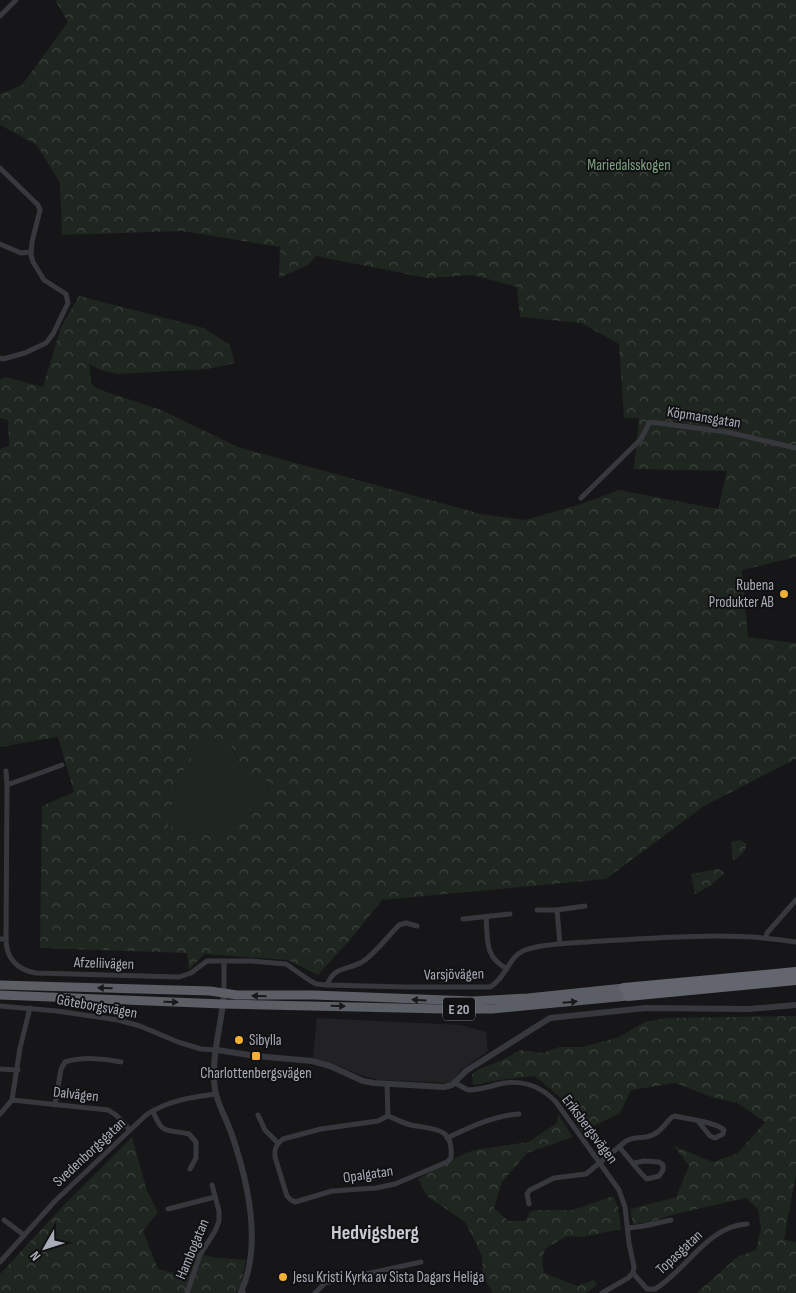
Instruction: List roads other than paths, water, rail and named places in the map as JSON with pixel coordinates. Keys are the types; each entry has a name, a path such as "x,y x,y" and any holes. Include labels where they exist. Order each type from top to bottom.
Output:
{"highway":[{"name":"E 20","path":"0,995 223,1004 454,1009 492,1008 796,972"},
{"name":"E 20","path":"0,986 210,991 224,994 276,996 314,995 472,1001 796,980"}],"street":[{"path":"0,16 16,0"},
{"path":"0,168 38,205 40,210 31,252 33,262 41,276 48,283 64,291 68,298 68,303 53,334 46,343 25,353 2,359"},
{"path":"0,244 21,253 31,252"},
{"name":"Köpmansgatan","path":"581,498 642,438 650,422 728,432 796,448"},
{"path":"7,785 62,765"},
{"name":"Afzeliivägen","path":"6,771 3,939 7,955 20,968 36,973 179,977 191,973 207,961 224,961"},
{"path":"766,937 767,933 796,900"},
{"path":"537,910 557,910 585,906"},
{"path":"557,910 560,944"},
{"path":"463,919 510,914"},
{"path":"486,917 489,952 496,962 507,969"},
{"path":"327,985 332,974 336,971 366,960 399,925 406,923 417,926"},
{"name":"Varsjövägen","path":"224,961 279,963 294,969 316,984 486,988 495,984 523,950 560,944 642,939 766,937 796,942"},
{"path":"224,961 224,994 214,1080 216,1094 237,1149 247,1191 252,1253 241,1293"},
{"path":"217,1050 262,1057 312,1061 330,1066 363,1080 387,1084 444,1088 455,1083 466,1071 550,1018 636,1008 749,1009 796,1005"},
{"name":"Göteborgsvägen","path":"0,1006 30,1008 118,1020 140,1026 178,1042 217,1050"},
{"path":"0,1114 12,1100 20,1048 30,1008"},
{"path":"55,1105 61,1069 65,1062 72,1060 112,1060 121,1062"},
{"path":"0,1069 18,1070"},
{"name":"Eriksbergsvägen","path":"455,1083 468,1090 512,1082 525,1083 547,1093 556,1102 601,1163 622,1197 634,1267 633,1273"},
{"path":"387,1084 388,1116"},
{"name":"Svedenborgsgatan","path":"0,1262 75,1181 152,1111 183,1099 216,1094"},
{"name":"Dalvägen","path":"12,1100 108,1110 116,1115 130,1130"},
{"path":"152,1111 163,1129 170,1132 189,1134 196,1142 196,1158 190,1169"},
{"path":"258,1115 265,1130 278,1143 283,1139 321,1129 378,1121 388,1116 412,1125 438,1129 448,1138 475,1124 519,1114"},
{"path":"528,1204 527,1194 530,1190 554,1178 586,1174 631,1139 653,1135 660,1131 672,1117 676,1116 698,1121 722,1127 724,1130 723,1134 715,1138 710,1136 698,1121"},
{"name":"Opalgatan","path":"278,1143 274,1151 275,1157 287,1196 295,1202 332,1191 376,1188 408,1180 429,1168 447,1162 451,1158 452,1150 448,1138"},
{"path":"619,1147 634,1163 642,1176 647,1179 659,1176 663,1170 663,1165 659,1162 644,1161 634,1163"},
{"name":"Hambogatan","path":"187,1293 200,1255 216,1231 219,1222 219,1211 212,1185"},
{"path":"168,1209 215,1196"},
{"path":"4,1220 24,1235"},
{"path":"628,1228 671,1220"},
{"name":"Topasgatan","path":"633,1273 647,1289 655,1289 722,1230 747,1224"},
{"path":"315,1293 325,1283 418,1262"},
{"path":"602,1293 633,1273"}],"place":[{"name":"Rubena Produkter AB","path":"784,594"},
{"name":"Sibylla","path":"239,1040"},
{"name":"Charlottenbergsvägen","path":"256,1056"},
{"name":"Jesu Kristi Kyrka av Sista Dagars Heliga","path":"283,1277"}],"district":[{"name":"Hedvigsberg","path":"375,1232"}],"park label":[{"name":"Mariedalsskogen","path":"629,165"}]}
